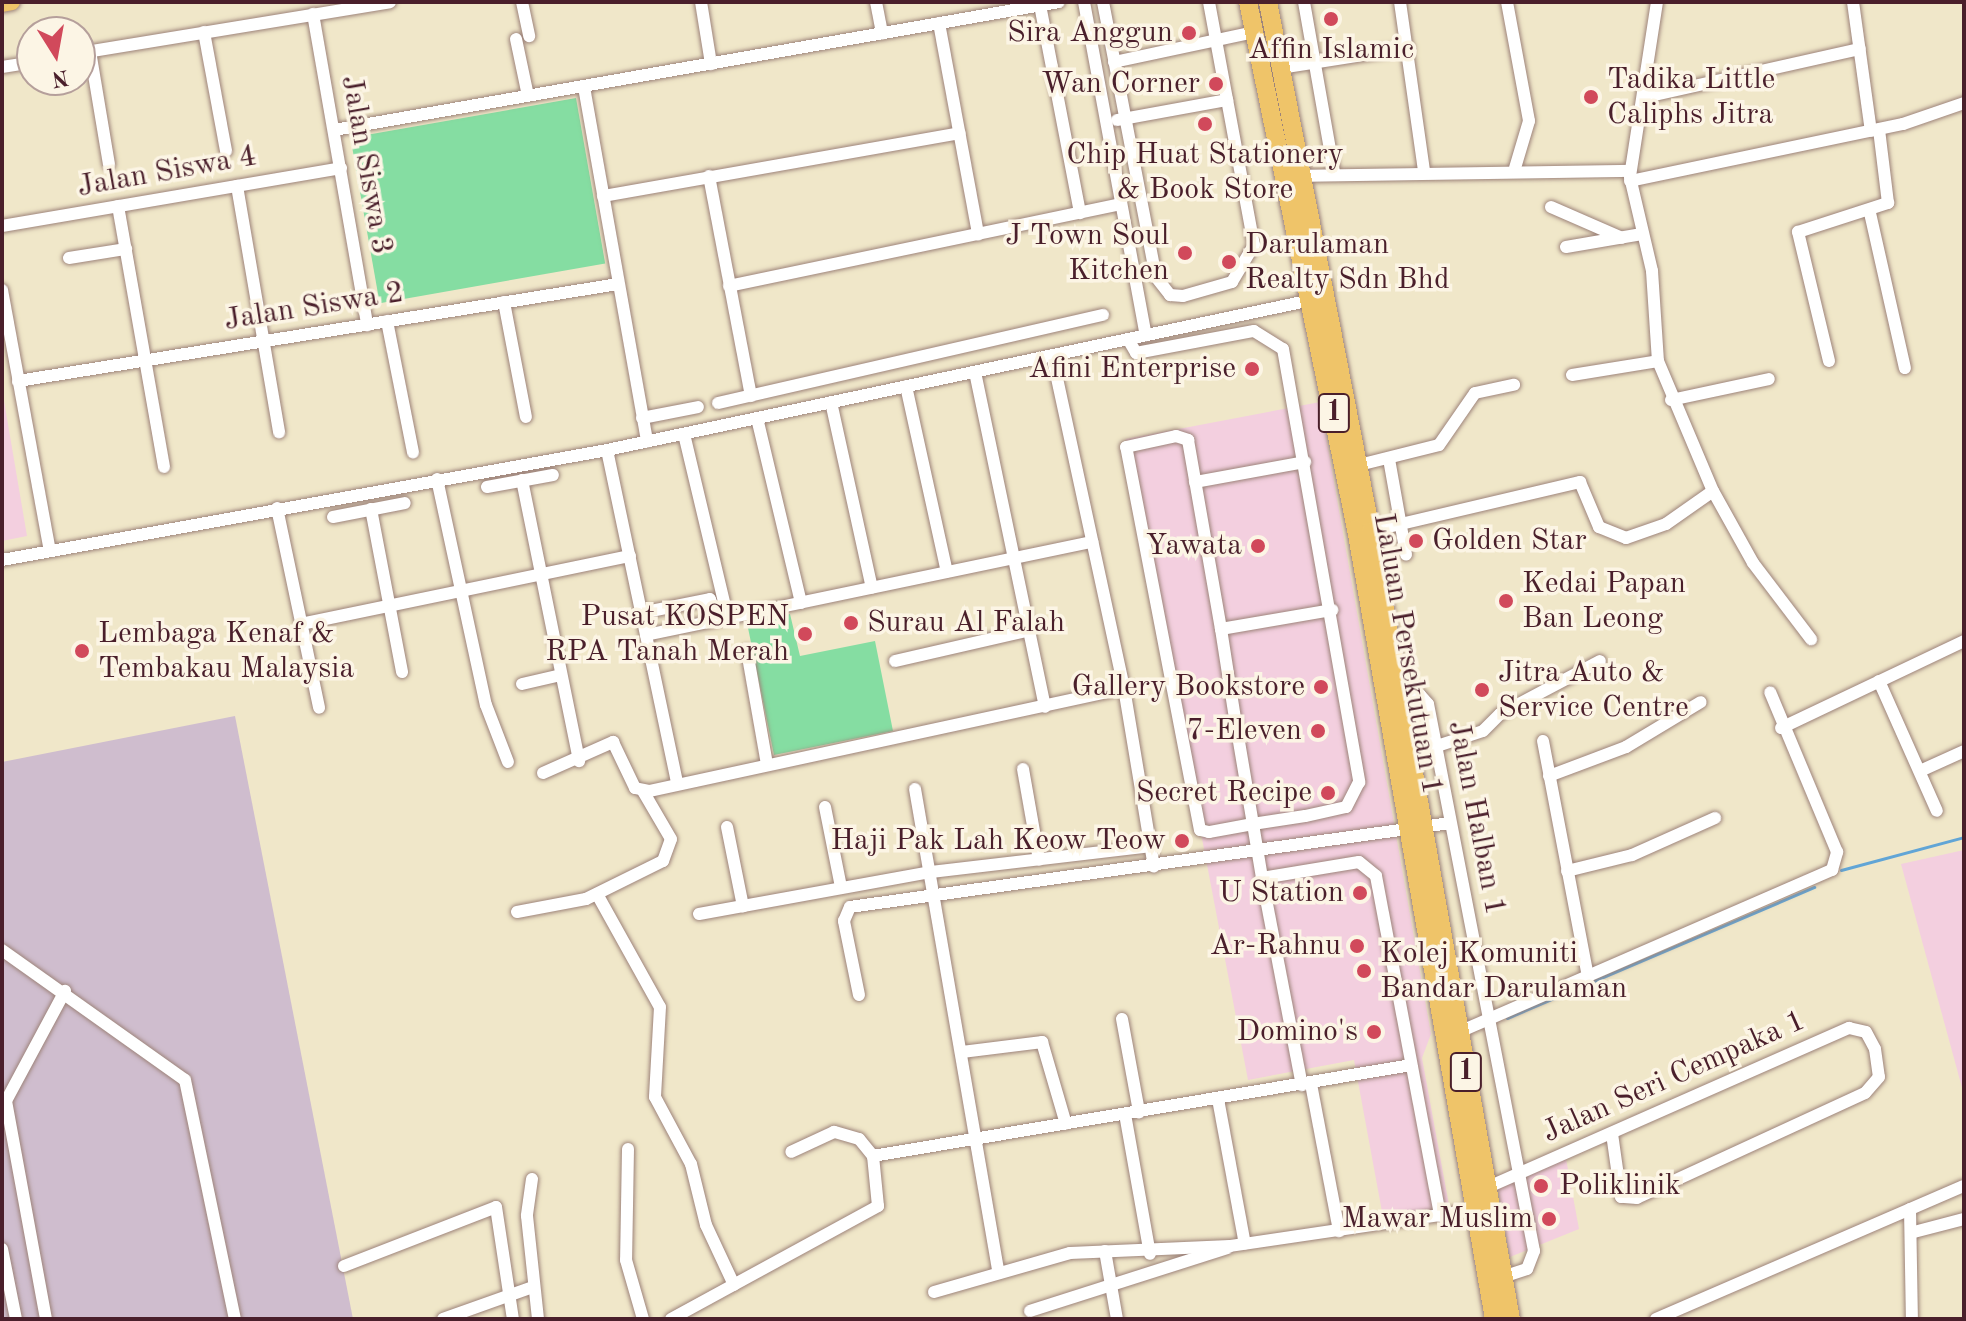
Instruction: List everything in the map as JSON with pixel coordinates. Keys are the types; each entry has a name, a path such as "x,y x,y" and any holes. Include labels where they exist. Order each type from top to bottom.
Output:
{"highway":[{"name":"Laluan Persekutuan 1","path":"1248,2 1459,1032 1511,1319"},
{"name":"Laluan Persekutuan 1","path":"1268,2 1298,176 1359,465 1401,695 1417,825 1474,1210 1494,1319"}],"main road":[{"path":"2,4 12,2"}],"street":[{"path":"96,50 390,2"},
{"path":"522,2 528,96"},
{"path":"701,2 711,64"},
{"path":"876,2 882,33"},
{"path":"334,130 1059,2"},
{"path":"1084,2 1146,335"},
{"path":"1103,2 1156,277 1170,295 1183,296 1225,287 1252,253 1209,2"},
{"path":"1304,2 1334,173"},
{"path":"1400,2 1424,171"},
{"path":"1507,2 1529,121 1515,168"},
{"path":"1657,2 1645,97 1630,176 1642,234 1658,361 1671,400 1713,491 1753,563 1811,639"},
{"path":"1829,361 1798,232 1870,213 1891,192 1875,130 1853,2"},
{"path":"1040,5 1080,213"},
{"name":"Jalan Siswa 3","path":"313,14 367,325"},
{"path":"939,23 978,234"},
{"path":"204,32 226,151"},
{"path":"1114,62 1254,32"},
{"path":"1280,68 1408,48"},
{"path":"1645,97 1860,49"},
{"path":"584,87 647,441"},
{"path":"94,96 109,164"},
{"path":"1106,122 1227,100"},
{"path":"1298,176 1515,168 1630,176 1875,130 1964,103"},
{"path":"603,196 959,133"},
{"name":"Jalan Siswa 4","path":"2,226 341,168"},
{"path":"709,176 751,396"},
{"path":"237,186 279,432"},
{"path":"729,286 1121,204"},
{"path":"118,206 164,467"},
{"path":"1551,207 1622,238"},
{"path":"1870,213 1905,368"},
{"path":"1566,247 1642,234"},
{"path":"69,258 126,249"},
{"name":"Jalan Siswa 2","path":"18,381 618,284"},
{"path":"2,290 50,551"},
{"path":"2,560 607,450 1307,301"},
{"path":"504,302 526,417"},
{"path":"718,403 1103,315"},
{"path":"1233,317 1236,334"},
{"path":"387,321 413,452"},
{"path":"1128,339 1136,353 1236,334 1263,332 1282,345 1332,610 1358,790 1338,809 1253,824 1209,832 1197,822 1126,447 1183,435 1195,482 1221,629 1253,824 1258,853 1262,878 1339,1231"},
{"path":"1052,355 1124,688 1154,867"},
{"path":"1572,375 1658,361"},
{"path":"975,372 1045,707"},
{"path":"1671,400 1769,379"},
{"path":"1359,465 1389,459 1447,440 1475,393 1514,385"},
{"path":"906,386 947,572"},
{"path":"831,402 872,588"},
{"path":"642,418 698,407"},
{"path":"757,418 801,603"},
{"path":"684,434 722,619"},
{"path":"607,450 677,783"},
{"path":"1389,459 1406,554"},
{"path":"1195,482 1305,462"},
{"path":"487,487 553,475"},
{"path":"437,479 486,705 508,762"},
{"path":"522,480 579,761"},
{"path":"1371,531 1580,482 1599,527 1626,538 1666,524 1713,491"},
{"path":"333,517 405,503"},
{"path":"277,508 319,708"},
{"path":"371,509 402,672"},
{"path":"646,635 1092,542"},
{"path":"301,624 630,556"},
{"path":"641,613 710,599 722,619"},
{"path":"1221,629 1332,610"},
{"path":"895,661 1030,630"},
{"path":"1781,728 1964,641"},
{"path":"747,651 767,764"},
{"path":"1437,746 1483,731 1500,714 1600,661"},
{"path":"522,684 561,675"},
{"path":"1879,681 1937,811"},
{"path":"643,791 1124,688"},
{"path":"1459,1032 1588,978 1836,864 1781,728 1770,692"},
{"name":"Jalan Halban 1","path":"1401,695 1424,697 1437,746 1534,1258 1527,1269 1503,1277"},
{"path":"1549,776 1626,747 1701,702"},
{"path":"1543,741 1588,978"},
{"path":"517,912 597,894 650,869 670,851 666,827 613,742 579,761 543,773"},
{"path":"1920,771 1964,751"},
{"path":"1023,769 1039,860"},
{"path":"915,789 978,1137 999,1273"},
{"path":"825,807 841,887"},
{"path":"1567,871 1632,855 1715,818"},
{"path":"859,995 846,910 934,890 1154,867 1258,853 1417,825 1450,823"},
{"path":"727,827 743,906"},
{"path":"699,914 931,872 1151,846"},
{"path":"1262,878 1359,862 1371,868 1440,1216"},
{"path":"597,894 660,1007 655,1097 691,1164 706,1225 734,1285"},
{"path":"2,950 65,991 185,1080 235,1319"},
{"path":"46,1319 6,1101 65,991"},
{"path":"1122,1019 1139,1112"},
{"name":"Jalan Seri Cempaka 1","path":"1486,1188 1849,1028 1866,1032 1875,1049 1879,1077 1865,1093 1630,1200 1619,1191 1612,1134"},
{"path":"962,1052 1042,1042 1066,1124"},
{"path":"873,1156 1411,1065"},
{"path":"1218,1099 1245,1244"},
{"path":"1125,1114 1150,1254"},
{"path":"671,1319 874,1212 880,1200 873,1156 859,1139 834,1132 791,1152"},
{"path":"628,1149 626,1260 643,1319"},
{"path":"532,1179 530,1288 538,1319"},
{"path":"1656,1319 1964,1186"},
{"path":"344,1266 496,1207 506,1294 513,1319"},
{"path":"1910,1209 1914,1232 1912,1319"},
{"path":"934,1292 999,1273 1105,1251 1150,1254 1230,1246 1474,1210"},
{"path":"1914,1232 1964,1219"},
{"path":"1030,1311 1200,1262 1230,1246"},
{"path":"2,1249 16,1319"},
{"path":"1105,1251 1116,1284 1117,1319"},
{"path":"443,1319 506,1294 530,1288"}],"shaded area":[{"path":"2,389 27,536 2,541"},
{"path":"1320,402 1431,1034 1422,1058 1451,1216 1385,1228 1354,1060 1248,1080 1126,439"},
{"path":"235,716 353,1319 2,1319 2,762"},
{"path":"1964,850 1964,1095 1901,864"},
{"path":"1564,1148 1579,1229 1510,1257 1496,1177"}],"green space":[{"path":"576,98 605,263 380,303 350,138"},
{"path":"790,614 800,656 875,641 893,731 774,755 747,623"}],"waterway":[{"path":"1841,870 1964,837"},
{"path":"1507,1018 1814,887"}],"place":[{"name":"Affin Islamic","path":"1331,19"},
{"name":"Sira Anggun","path":"1189,33"},
{"name":"Wan Corner","path":"1216,84"},
{"name":"Tadika Little Caliphs Jitra","path":"1591,97"},
{"name":"Chip Huat Stationery & Book Store","path":"1205,124"},
{"name":"J Town Soul Kitchen","path":"1185,253"},
{"name":"Darulaman Realty Sdn Bhd","path":"1229,262"},
{"name":"Afini Enterprise","path":"1252,369"},
{"name":"Golden Star","path":"1416,541"},
{"name":"Yawata","path":"1258,546"},
{"name":"Kedai Papan Ban Leong","path":"1506,601"},
{"name":"Surau Al Falah","path":"851,623"},
{"name":"Pusat KOSPEN RPA Tanah Merah","path":"805,634"},
{"name":"Lembaga Kenaf & Tembakau Malaysia","path":"82,651"},
{"name":"Gallery Bookstore","path":"1321,687"},
{"name":"Jitra Auto & Service Centre","path":"1482,690"},
{"name":"7-Eleven","path":"1318,731"},
{"name":"Secret Recipe","path":"1328,793"},
{"name":"Haji Pak Lah Keow Teow","path":"1182,841"},
{"name":"U Station","path":"1360,893"},
{"name":"Ar-Rahnu","path":"1357,946"},
{"name":"Kolej Komuniti Bandar Darulaman","path":"1364,971"},
{"name":"Domino's","path":"1374,1032"},
{"name":"Poliklinik","path":"1541,1186"},
{"name":"Mawar Muslim","path":"1549,1219"}]}
